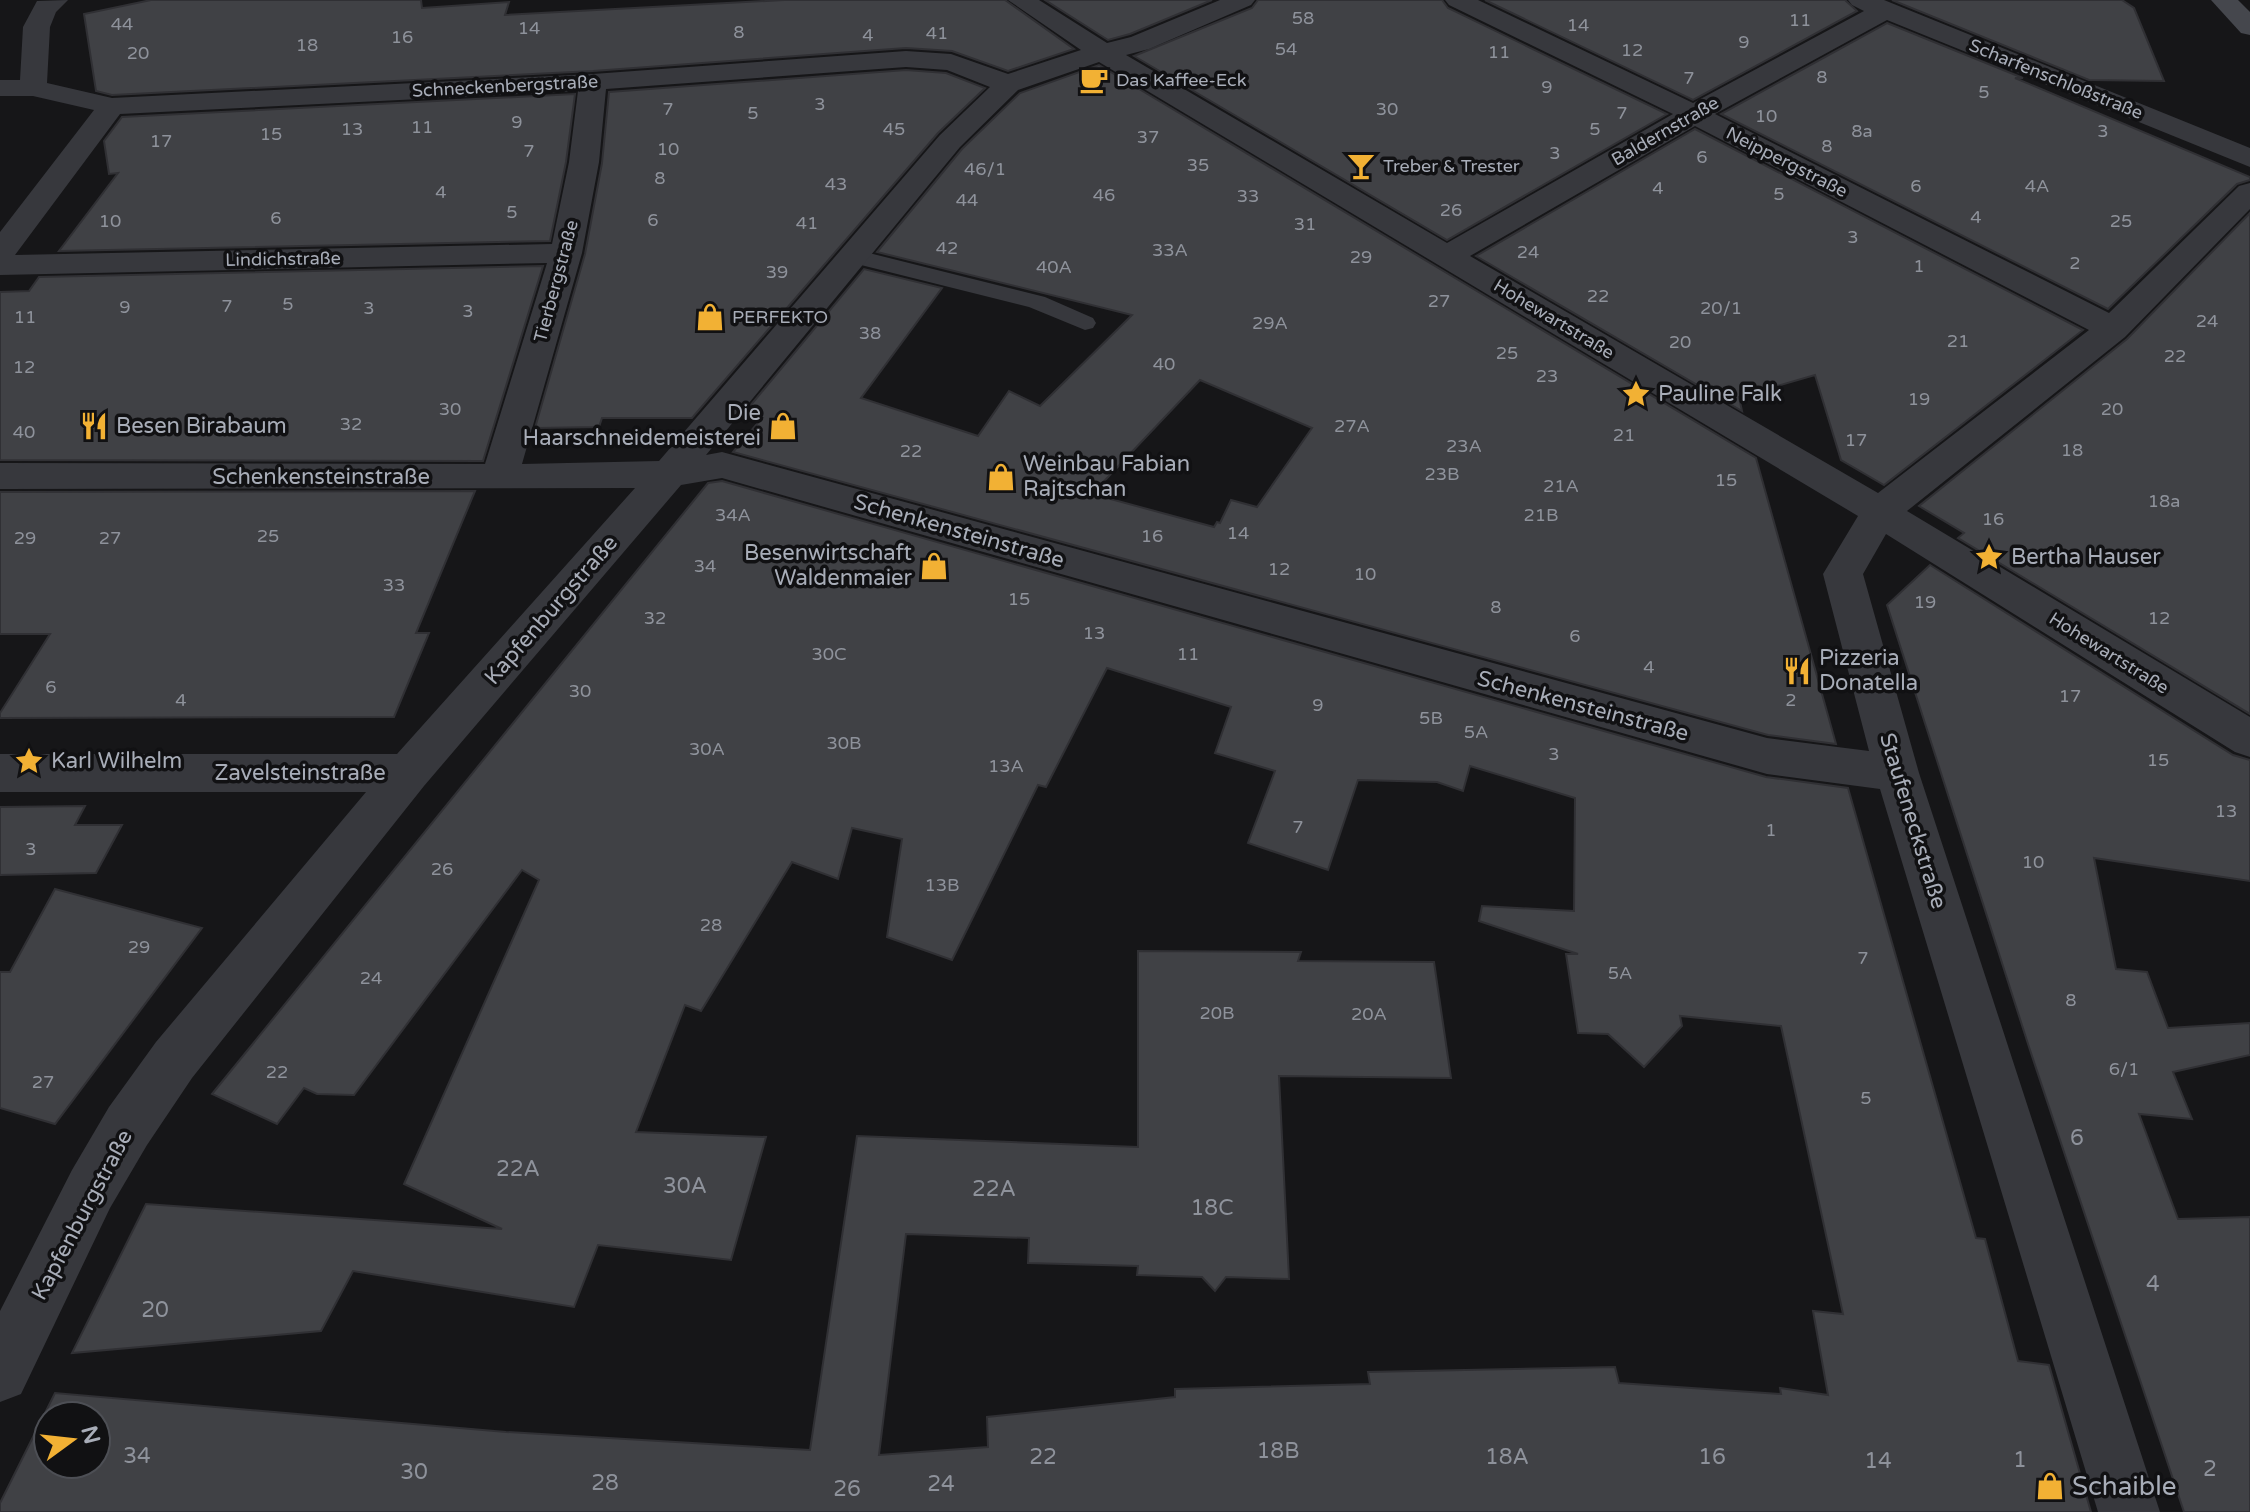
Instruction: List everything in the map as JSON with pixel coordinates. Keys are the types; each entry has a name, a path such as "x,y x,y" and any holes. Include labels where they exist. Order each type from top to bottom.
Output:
{"main road":[{"path":"2224,0 2250,27"}],"street":[{"path":"33,88 38,16 46,4 55,0"},
{"name":"Hohewartstraße","path":"1021,0 1880,512 2250,739"},
{"name":"Kapfenburgstraße","path":"0,1373 91,1189 128,1126 199,1027 408,773 669,474 950,141 1008,84 1060,64 1140,43 1242,0"},
{"name":"Neippergstraße","path":"1458,0 1694,114 2113,329"},
{"name":"Baldernstraße","path":"1447,256 1694,114 1873,5"},
{"name":"Scharfenschloßstraße","path":"1873,5 2250,158"},
{"name":"Schneckenbergstraße","path":"0,88 33,88 112,106 593,82 906,59 951,62 1008,84"},
{"name":"Tierbergstraße","path":"500,477 566,253 584,162 593,82"},
{"path":"0,253 112,106"},
{"name":"Staufeneckstraße","path":"2129,1512 1897,773 1843,574 1880,512 2113,329 2250,192"},
{"name":"Lindichstraße","path":"0,265 566,253"},
{"name":"Schenkensteinstraße","path":"0,476 500,477 669,474 722,465 1767,756 1897,773"},
{"name":"Zavelsteinstraße","path":"0,773 408,773"}],"lane":[{"path":"853,256 1037,302 1085,323"}],"building":[{"path":"151,0 421,0 422,8 509,2 505,15 784,0 1005,0 1074,49 1008,71 952,51 906,48 593,71 112,95 96,91 84,14"},
{"path":"1045,0 1212,0 1108,40"},
{"path":"1258,0 1442,0 1448,8 1667,114 1447,240 1134,56 1252,8"},
{"path":"1485,0 1845,0 1857,11 1693,100"},
{"path":"1892,0 2122,0 2134,8 2164,81 2089,80"},
{"path":"1887,23 2023,78 2015,78 2250,177 2250,180 2237,184 2108,309 1721,114"},
{"path":"1099,65 1756,458 1836,744 1768,735 733,452 762,418 740,418 864,269 942,288 861,398 978,436 1009,391 1040,406 1132,315 877,252 962,149 1020,93","holes":["1200,380 1312,428 1257,507 1231,500 1220,523 1217,522 1214,527 1092,494"]},
{"path":"906,70 946,73 985,88 938,133 692,418 602,418 599,427 535,428 585,254 602,163 609,92"},
{"path":"575,94 566,162 550,241 59,251 118,173 109,174 104,141 122,117"},
{"path":"1695,129 2083,330 1884,485 1841,460 1815,375 1739,397 1742,411 1476,256"},
{"path":"2250,213 2250,714 1958,538 1964,533 1919,506 2127,339"},
{"path":"543,266 483,461 0,460 0,292 29,291 39,277"},
{"path":"722,481 1766,777 1848,788 1976,1238 1985,1239 2018,1361 2049,1365 2091,1512 0,1512 0,1503 32,1439 32,1480 112,1480 112,1400 52,1400 55,1393 506,1432 810,1450 857,1136 1138,1147 1138,951 1301,952 1298,961 1434,962 1451,1078 1279,1076 1289,1279 1226,1277 1215,1291 1202,1277 1137,1275 1138,1266 1028,1263 1029,1238 906,1234 879,1455 988,1447 987,1417 1175,1397 1175,1389 1370,1384 1368,1372 1615,1367 1619,1383 1781,1394 1780,1388 1828,1395 1813,1311 1843,1314 1781,1026 1680,1016 1682,1026 1644,1067 1608,1034 1578,1033 1566,954 1578,954 1479,921 1482,906 1574,911 1575,798 1470,766 1463,791 1437,782 1358,780 1328,870 1248,843 1275,771 1215,753 1231,707 1107,668 1046,787 1038,785 952,960 887,937 902,839 852,828 838,879 792,862 701,1011 685,1005 636,1132 766,1137 731,1260 598,1245 574,1307 353,1271 321,1331 72,1353 146,1204 502,1229 404,1184 539,880 522,870 354,1095 317,1094 304,1088 277,1124 212,1094 708,483"},
{"path":"475,491 416,633 429,633 394,717 0,718 0,713 50,634 0,634 0,492"},
{"path":"1930,565 2233,755 2250,760 2250,881 2094,858 2116,969 2147,972 2168,1028 2250,1023 2250,1055 2173,1072 2192,1119 2139,1114 2178,1219 2250,1217 2250,1512 2184,1512 2029,1047 1887,605"},
{"path":"85,806 75,825 122,825 96,873 0,875 0,807"},
{"path":"55,889 202,928 55,1124 0,1108 0,972 10,972"}],"place":[{"name":"Das Kaffee-Eck","path":"1094,80"},
{"name":"Treber & Trester","path":"1361,166"},
{"name":"PERFEKTO","path":"710,317"},
{"name":"Pauline Falk","path":"1636,394"},
{"name":"Besen Birabaum","path":"94,426"},
{"name":"Die Haarschneidemeisterei","path":"783,426"},
{"name":"Weinbau Fabian Rajtschan","path":"1001,477"},
{"name":"Bertha Hauser","path":"1989,557"},
{"name":"Besenwirtschaft Waldenmaier","path":"934,566"},
{"name":"Pizzeria Donatella","path":"1797,671"},
{"name":"Karl Wilhelm","path":"29,761"},
{"name":"Schaible","path":"2050,1486"}]}
